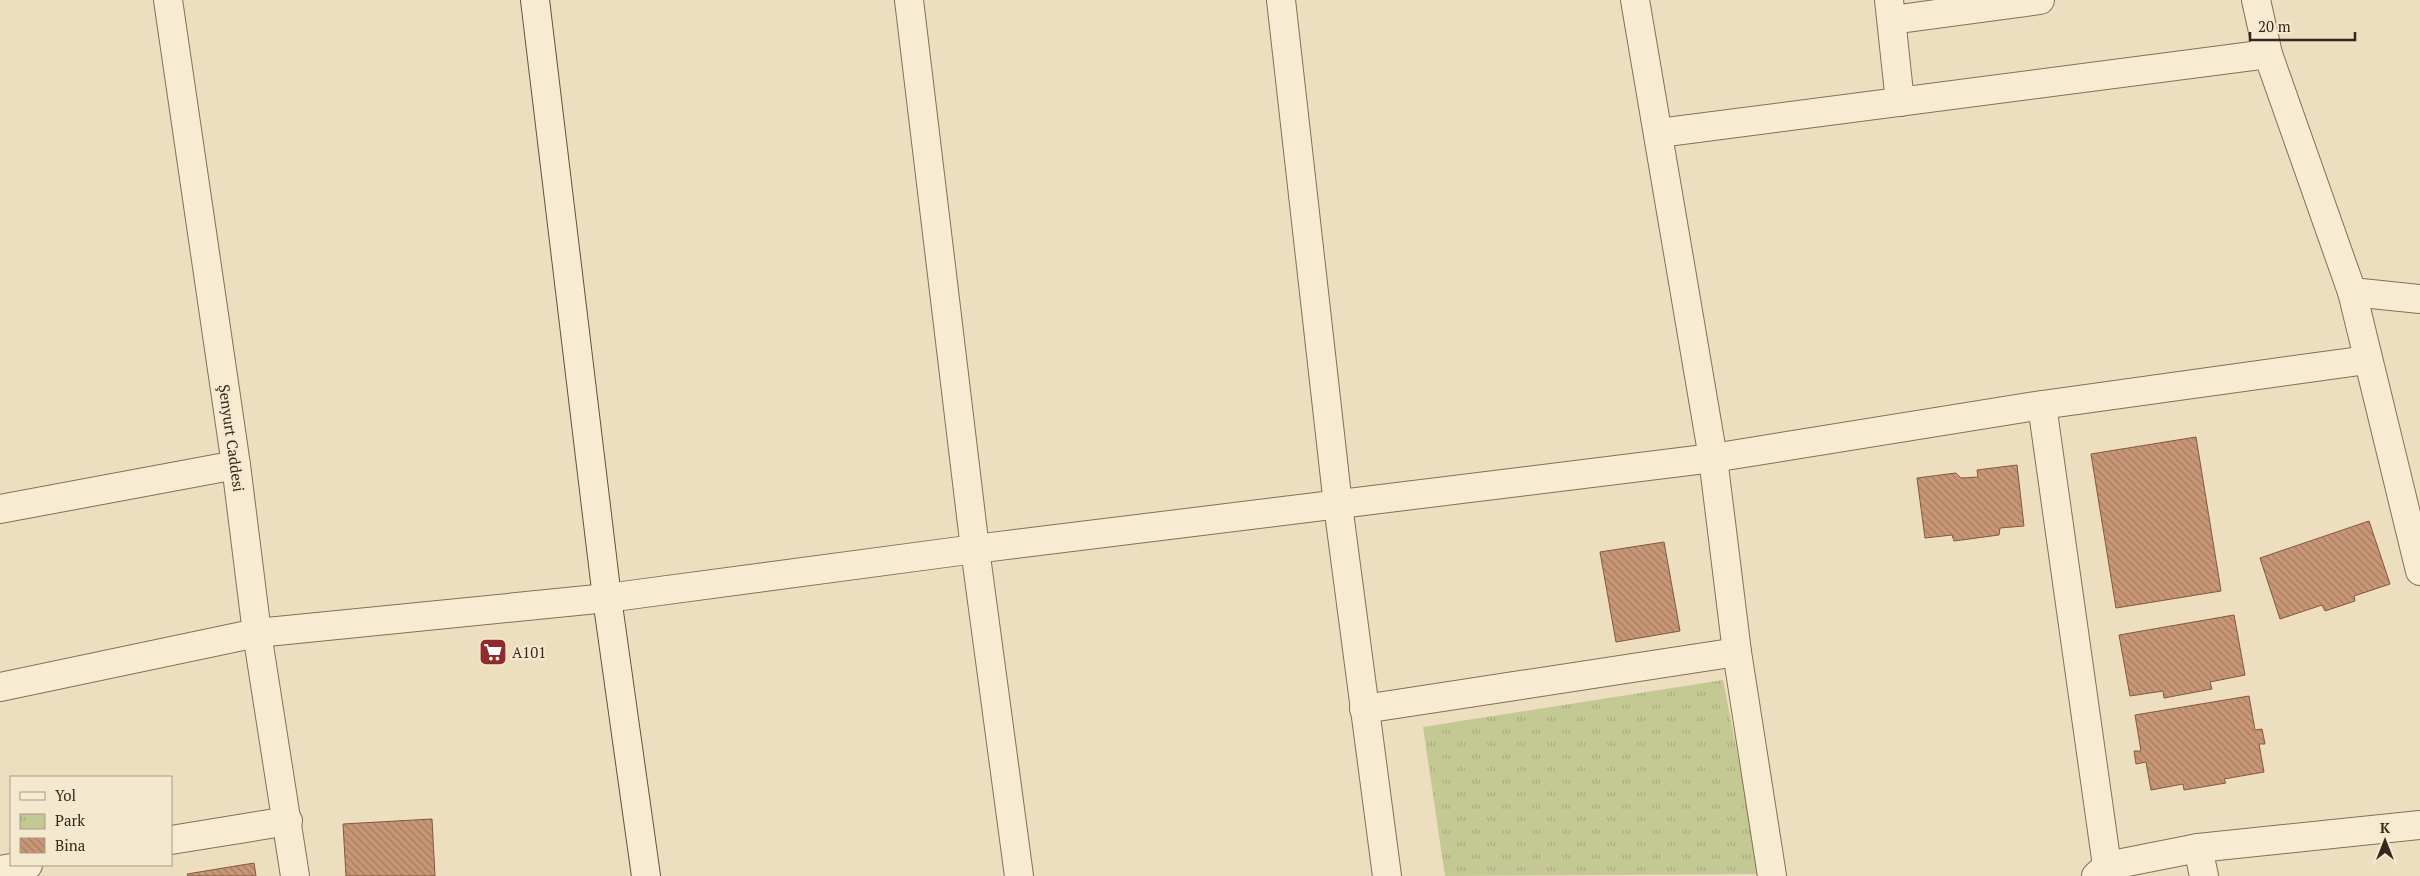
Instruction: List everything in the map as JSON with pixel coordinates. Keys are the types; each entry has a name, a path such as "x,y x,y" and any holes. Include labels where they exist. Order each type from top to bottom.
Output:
{"street":[{"name":"Şenyurt Caddesi","path":"168,0 236,466 257,634 288,821 295,876"},
{"path":"535,0 608,598 646,876"},
{"path":"909,0 975,550 1018,876"},
{"path":"1281,0 1338,504 1387,876"},
{"path":"1635,0 1713,458 1737,652 1772,876"},
{"path":"1900,102 1890,10 2040,0"},
{"path":"2256,0 2268,54 2352,292 2367,360 2419,567"},
{"path":"1659,133 2268,54"},
{"path":"2352,292 2420,299"},
{"path":"0,687 257,634 608,598 1713,458 2042,405 2367,360"},
{"path":"2042,405 2102,871 2198,848 2420,825"},
{"path":"0,510 236,466"},
{"path":"1364,709 1737,652"},
{"path":"172,840 288,821"},
{"path":"2198,848 2204,876"},
{"path":"0,870 22,866"}],"green space":[{"path":"1723,680 1761,874 1445,876 1423,727"}],"building":[{"path":"2196,437 2221,591 2116,608 2091,454"},
{"path":"2017,465 2024,526 2000,528 1999,535 1954,541 1952,535 1925,538 1917,478 1956,473 1961,478 1978,477 1977,470"},
{"path":"2369,521 2390,584 2354,596 2355,601 2325,611 2322,605 2280,619 2260,558"},
{"path":"1664,542 1680,631 1616,642 1600,552"},
{"path":"2234,615 2245,675 2210,682 2212,689 2164,698 2163,691 2130,696 2119,635"},
{"path":"2249,696 2255,730 2262,729 2265,744 2259,744 2264,772 2224,779 2226,783 2184,790 2183,784 2151,790 2146,762 2136,764 2134,751 2141,751 2135,715"},
{"path":"432,819 435,876 346,876 343,824"},
{"path":"254,863 256,876 188,876 187,874"}],"place":[{"name":"A101","path":"493,652"}]}
